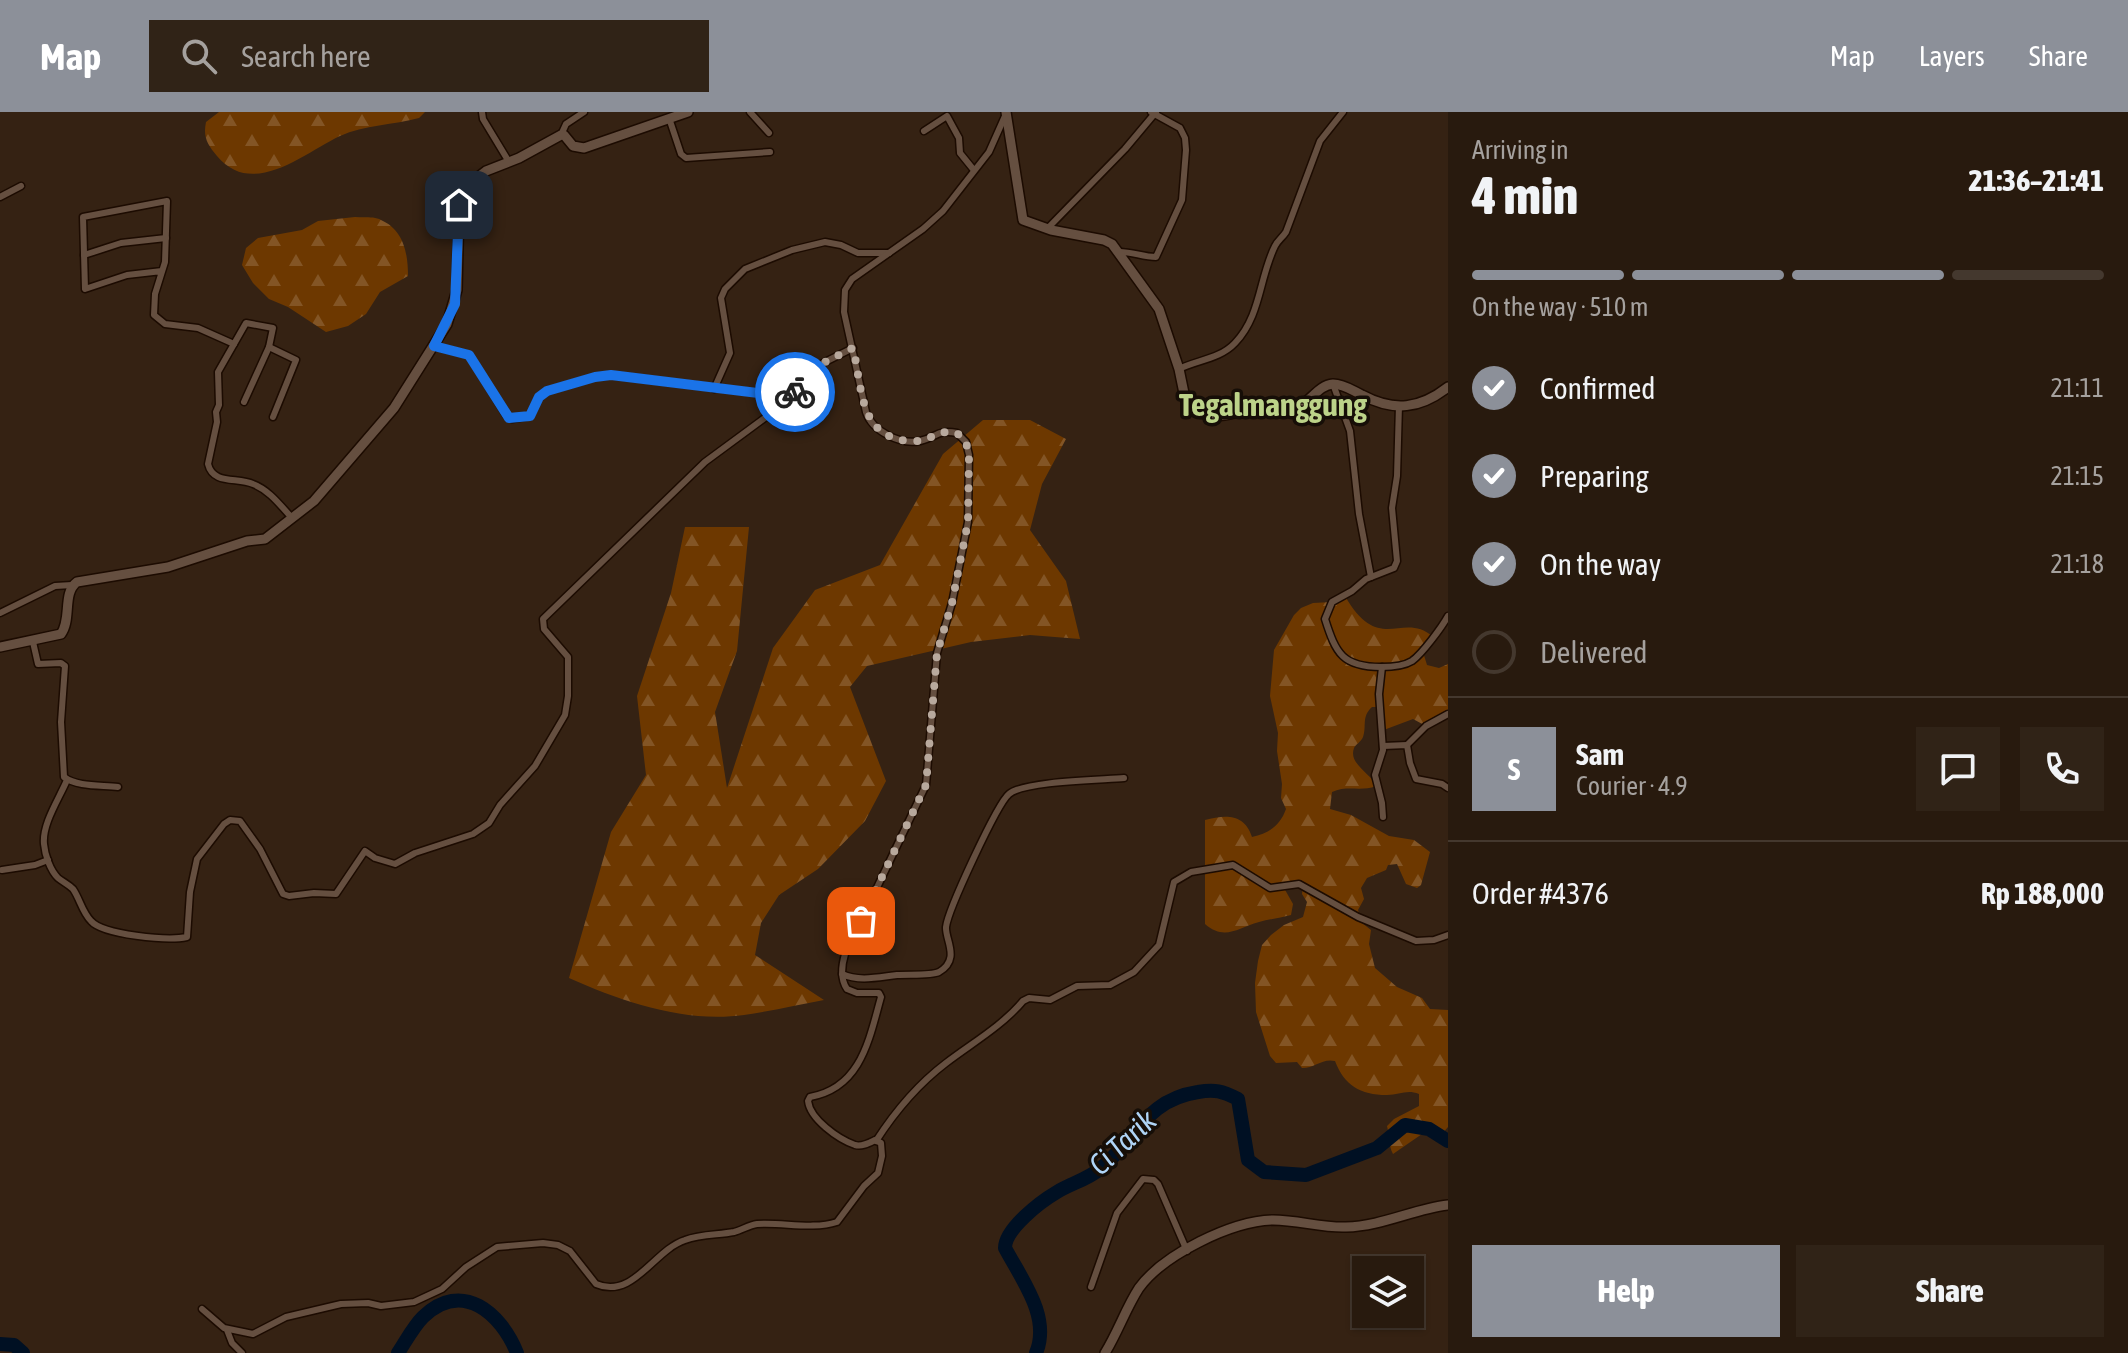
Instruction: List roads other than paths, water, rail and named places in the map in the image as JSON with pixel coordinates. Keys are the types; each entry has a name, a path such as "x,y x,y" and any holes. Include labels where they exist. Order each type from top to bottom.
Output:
{"street":[{"path":"482,112 483,119 509,162"},
{"path":"0,613 55,586 168,567 247,541 265,539 314,501 378,430 434,346 455,304 461,193 478,176 561,135 566,124 584,112"},
{"path":"561,135 573,146 584,148 688,112"},
{"path":"750,112 769,133"},
{"path":"1006,112 989,152 943,211 852,279 845,290 844,312 866,412 872,425 884,434 918,441 939,432 957,433 966,442 969,455 970,493 968,522 952,603 937,653 926,785 849,940 842,974 843,983 850,991 879,993 881,997 861,1063 836,1088 809,1098 808,1106 814,1118 853,1144 876,1141 901,1103 922,1083 987,1035 1023,1001 1029,998 1050,1000 1077,986 1110,985 1134,972 1159,945 1174,882 1191,872 1233,865 1270,888 1294,883 1305,886 1358,917 1408,939 1424,942 1448,935"},
{"path":"1006,112 1023,220 1047,229 1104,240 1117,252 1159,309 1185,398 1193,411 1226,417 1263,407 1297,407 1333,384 1344,386 1376,402 1422,404 1448,387"},
{"path":"1179,369 1222,353 1235,344 1251,320 1272,253 1286,232 1320,141 1343,112"},
{"path":"1047,229 1125,149 1154,113 1180,128 1185,138 1182,200 1156,257 1130,251 1117,252"},
{"path":"924,131 943,116 948,116 959,138 960,153 973,169"},
{"path":"669,118 681,154 686,158 770,152"},
{"path":"0,197 21,186"},
{"path":"162,271 127,275 85,289 83,217 167,201 166,238 162,271 155,294 154,315 165,324 198,328 234,344"},
{"path":"84,255 121,243 166,238"},
{"path":"714,389 730,353 721,298 725,289 745,269 792,250 825,242 858,253 889,253"},
{"path":"244,402 269,347 273,328 246,323 218,372 219,405 208,469 221,479 257,486 270,494 292,518"},
{"path":"434,346 469,355 506,415 512,419 530,416 539,397 547,391 601,376 642,378 790,397"},
{"path":"269,347 296,360 273,417"},
{"path":"33,642 38,664 62,663 65,666 61,768 67,780 43,842 58,878 77,895 85,914 97,927 116,933 184,938 189,932 190,892 195,866 227,822 240,821 265,859 280,892 289,896 336,894 365,851 375,858 395,864 415,853 484,828 535,766 565,715 568,657 544,629 543,619 705,462 790,397 823,363 853,348"},
{"path":"1333,384 1350,431 1359,514 1371,577"},
{"path":"1399,405 1397,476 1392,508 1397,561 1394,568 1371,577 1332,602 1325,619 1340,653 1347,661 1356,666 1382,667 1412,661 1440,631 1448,616"},
{"path":"0,647 57,636 64,631 72,585"},
{"path":"1382,667 1379,694 1383,746 1375,775 1383,817"},
{"path":"1383,746 1407,745 1426,726 1448,714"},
{"path":"1407,745 1416,779 1448,788"},
{"path":"842,974 866,978 940,971 952,949 947,923 984,838 1007,796 1023,787 1124,778"},
{"path":"67,780 118,787"},
{"path":"2,870 48,860"},
{"path":"227,1330 253,1334 286,1317 341,1304 381,1306 414,1302 446,1287 466,1267 497,1247 543,1243 558,1245 578,1257 596,1284 602,1287 618,1286 631,1281 672,1247 689,1238 735,1231 754,1224 831,1224 842,1217 864,1186 878,1173 883,1148 876,1141"},
{"path":"1091,1287 1114,1220 1143,1179 1154,1180 1158,1184 1187,1251"},
{"path":"1105,1353 1144,1281 1216,1234 1258,1221 1283,1220 1348,1227 1382,1222 1448,1205"},
{"path":"202,1309 227,1330 232,1343 242,1353"}],"waterway":[{"name":"Ci Tarik","path":"1036,1353 1040,1326 1032,1299 1005,1248 1011,1233 1042,1202 1100,1169 1143,1122 1166,1103 1180,1096 1209,1091 1223,1092 1238,1099 1248,1160 1264,1172 1306,1175 1377,1148 1405,1125 1429,1129 1448,1141"},
{"name":"Ci Tarik","path":"398,1353 423,1317 452,1301 466,1301 491,1314 510,1338 517,1353"},
{"name":"Ci Tarik","path":"0,1344 14,1345 23,1353"}],"district":[{"name":"Tegalmanggung","path":"1273,404"}]}
